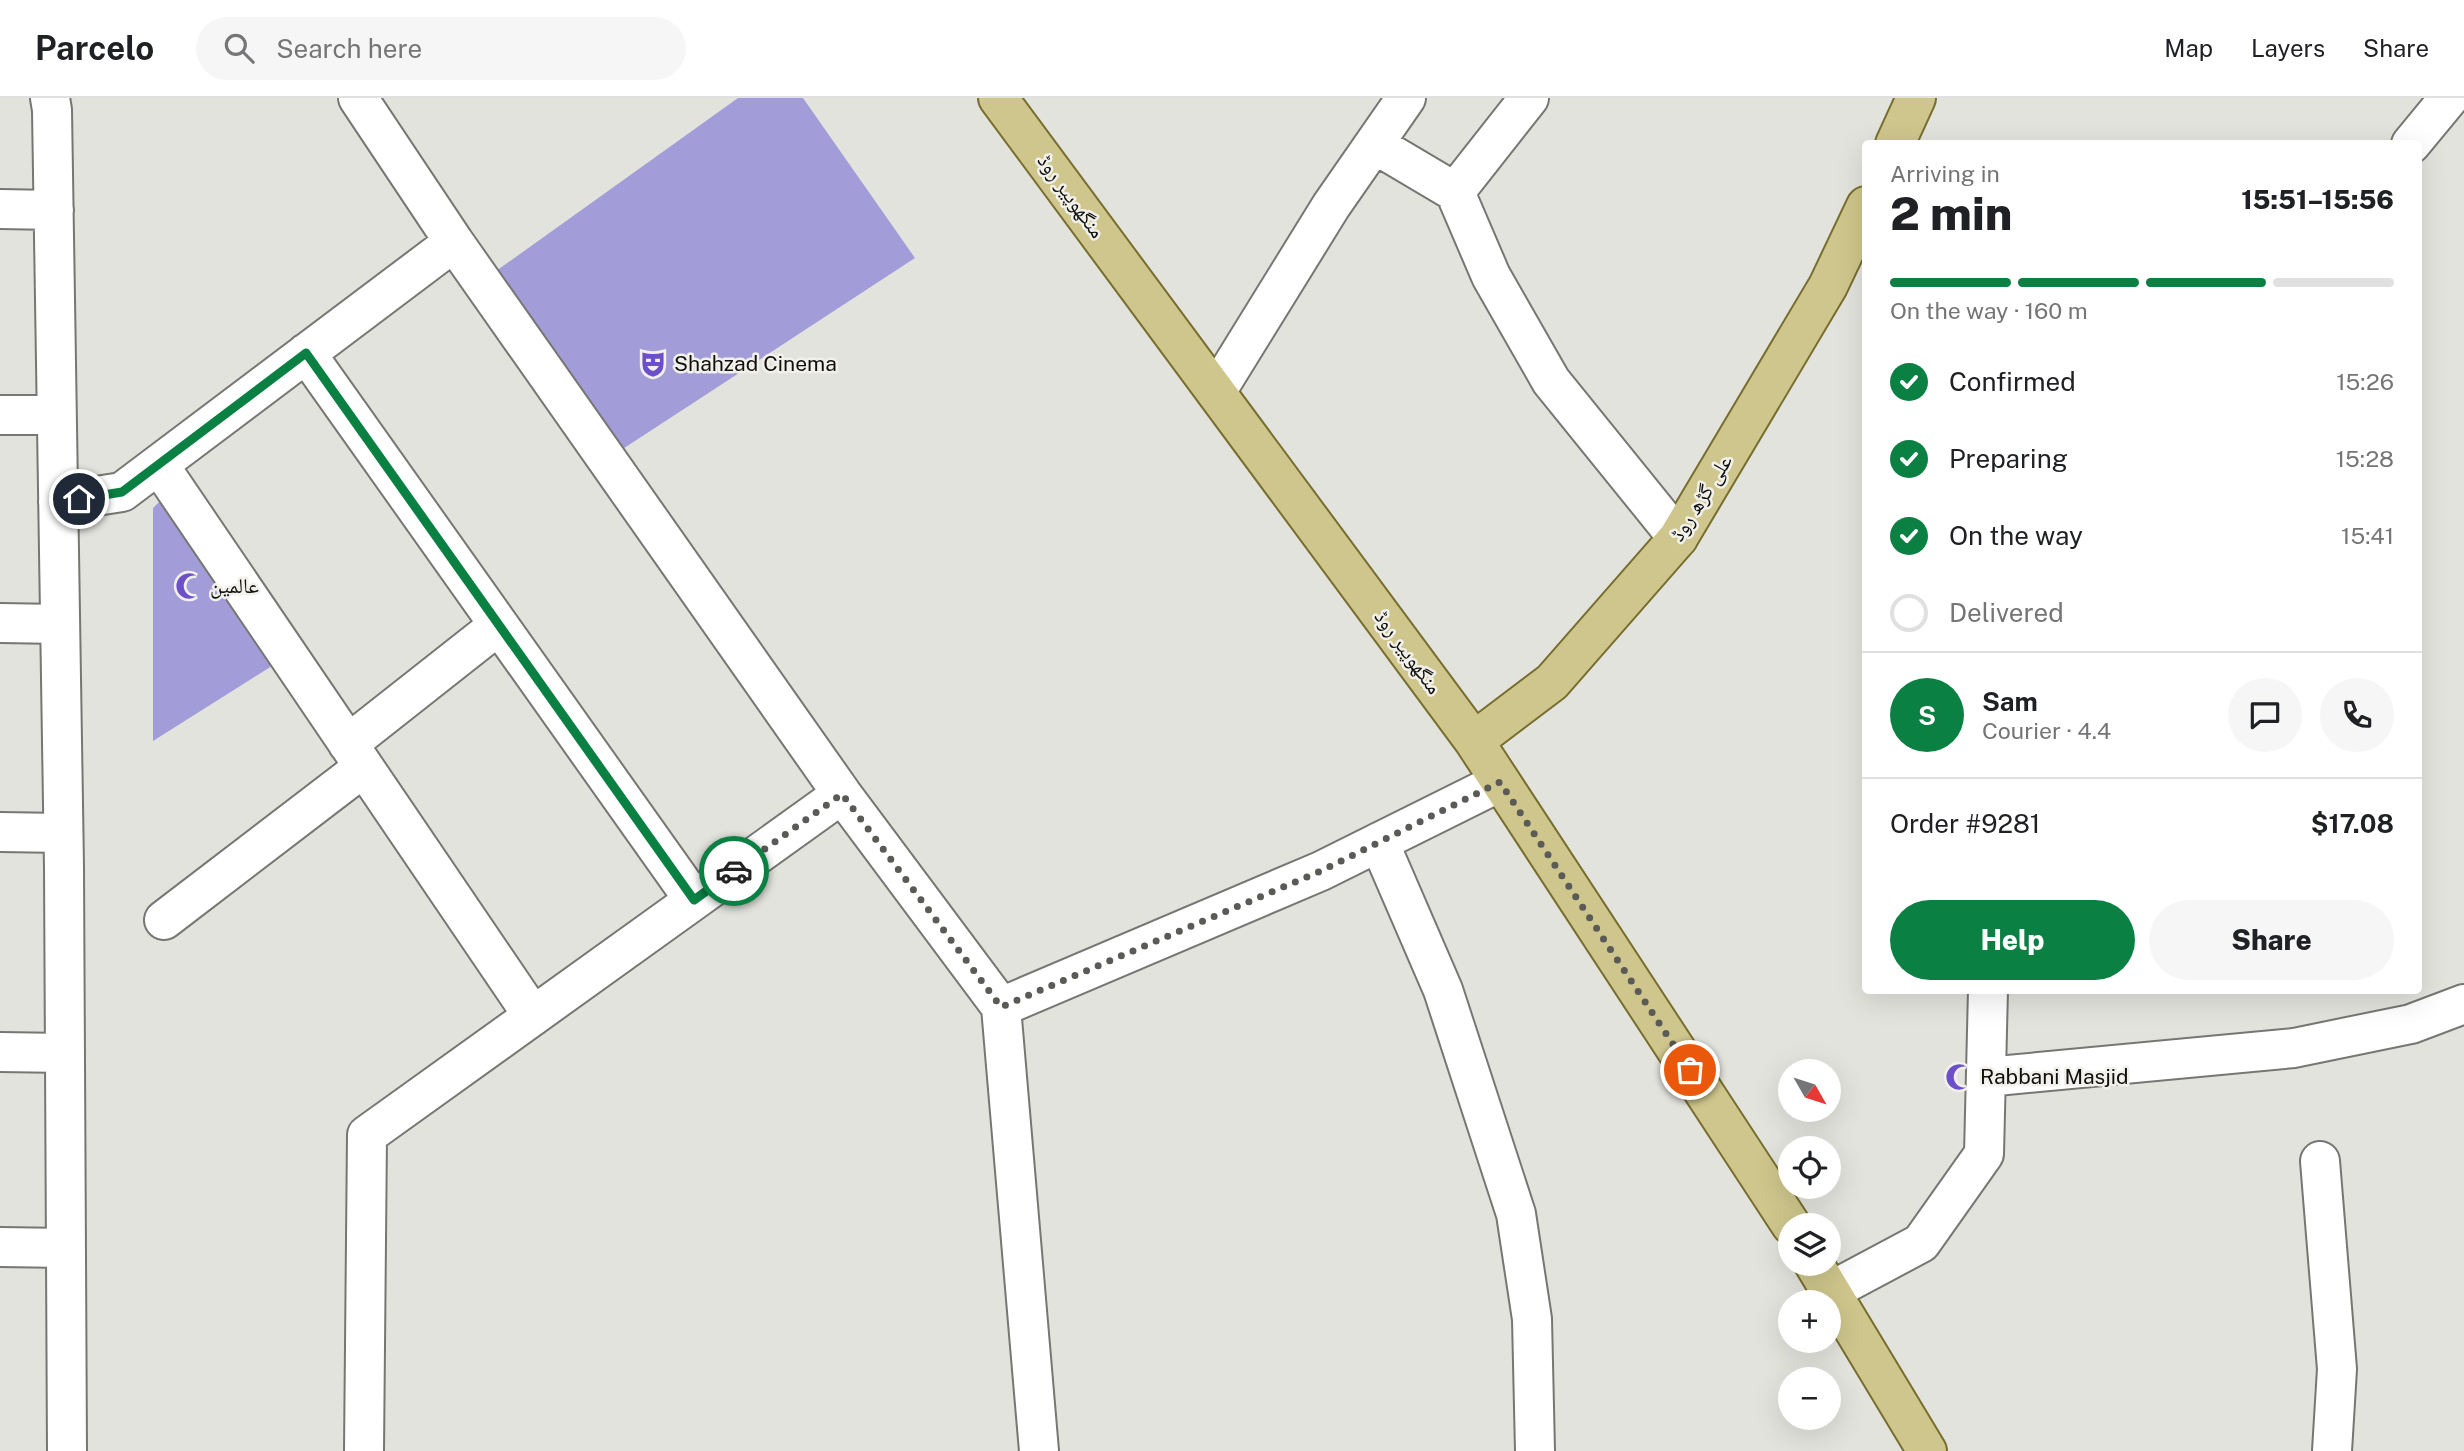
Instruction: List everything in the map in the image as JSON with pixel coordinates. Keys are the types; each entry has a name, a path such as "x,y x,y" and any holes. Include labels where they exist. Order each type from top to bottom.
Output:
{"main road":[{"name":"منگھوپیر روڈ","path":"998,98 1474,741 1783,1213"},
{"path":"1897,140 1916,98"},
{"name":"علی گڑھ روڈ","path":"1474,741 1552,682 1678,538 1828,286 1862,214"},
{"path":"1823,1277 1927,1451"}],"street":[{"path":"358,98 454,242 842,794 1001,1007 1039,1451"},
{"path":"1216,392 1331,206 1406,98"},
{"path":"1455,192 1529,98"},
{"path":"2414,140 2449,98"},
{"path":"53,102 63,833 66,1451"},
{"path":"1374,144 1455,192 1491,276 1550,382 1678,538"},
{"path":"0,209 54,210"},
{"path":"58,502 122,492 454,242"},
{"path":"306,353 694,900"},
{"path":"0,415 56,415"},
{"path":"159,465 534,1016"},
{"path":"0,623 60,624"},
{"path":"164,920 356,756 499,625"},
{"path":"1001,1007 1321,871 1500,782"},
{"path":"364,1451 367,1135 842,794"},
{"path":"0,832 63,833"},
{"path":"1380,842 1443,990 1516,1214 1532,1319 1535,1451"},
{"path":"1823,1277 1921,1243 1984,1154 1988,994"},
{"path":"1986,1077 2294,1048 2411,1024 2464,1003"},
{"path":"0,1052 65,1053"},
{"path":"2320,1161 2337,1369 2332,1451"},
{"path":"0,1247 66,1248"}],"building":[{"name":"Shahzad Cinema","path":"738,98 803,98 915,258 615,454 492,274"},
{"name":"عالمین","path":"167,494 275,664 153,741 153,508"}],"way so far":[{"path":"734,871 842,794 1001,1007 1321,871 1500,782 1690,1070"}],"place":[{"name":"Shahzad Cinema","path":"653,364"},
{"name":"عالمین","path":"189,586"},
{"name":"Rabbani Masjid","path":"1959,1077"}],"route":[{"path":"79,499 122,492 306,353 694,900 734,871"}]}
